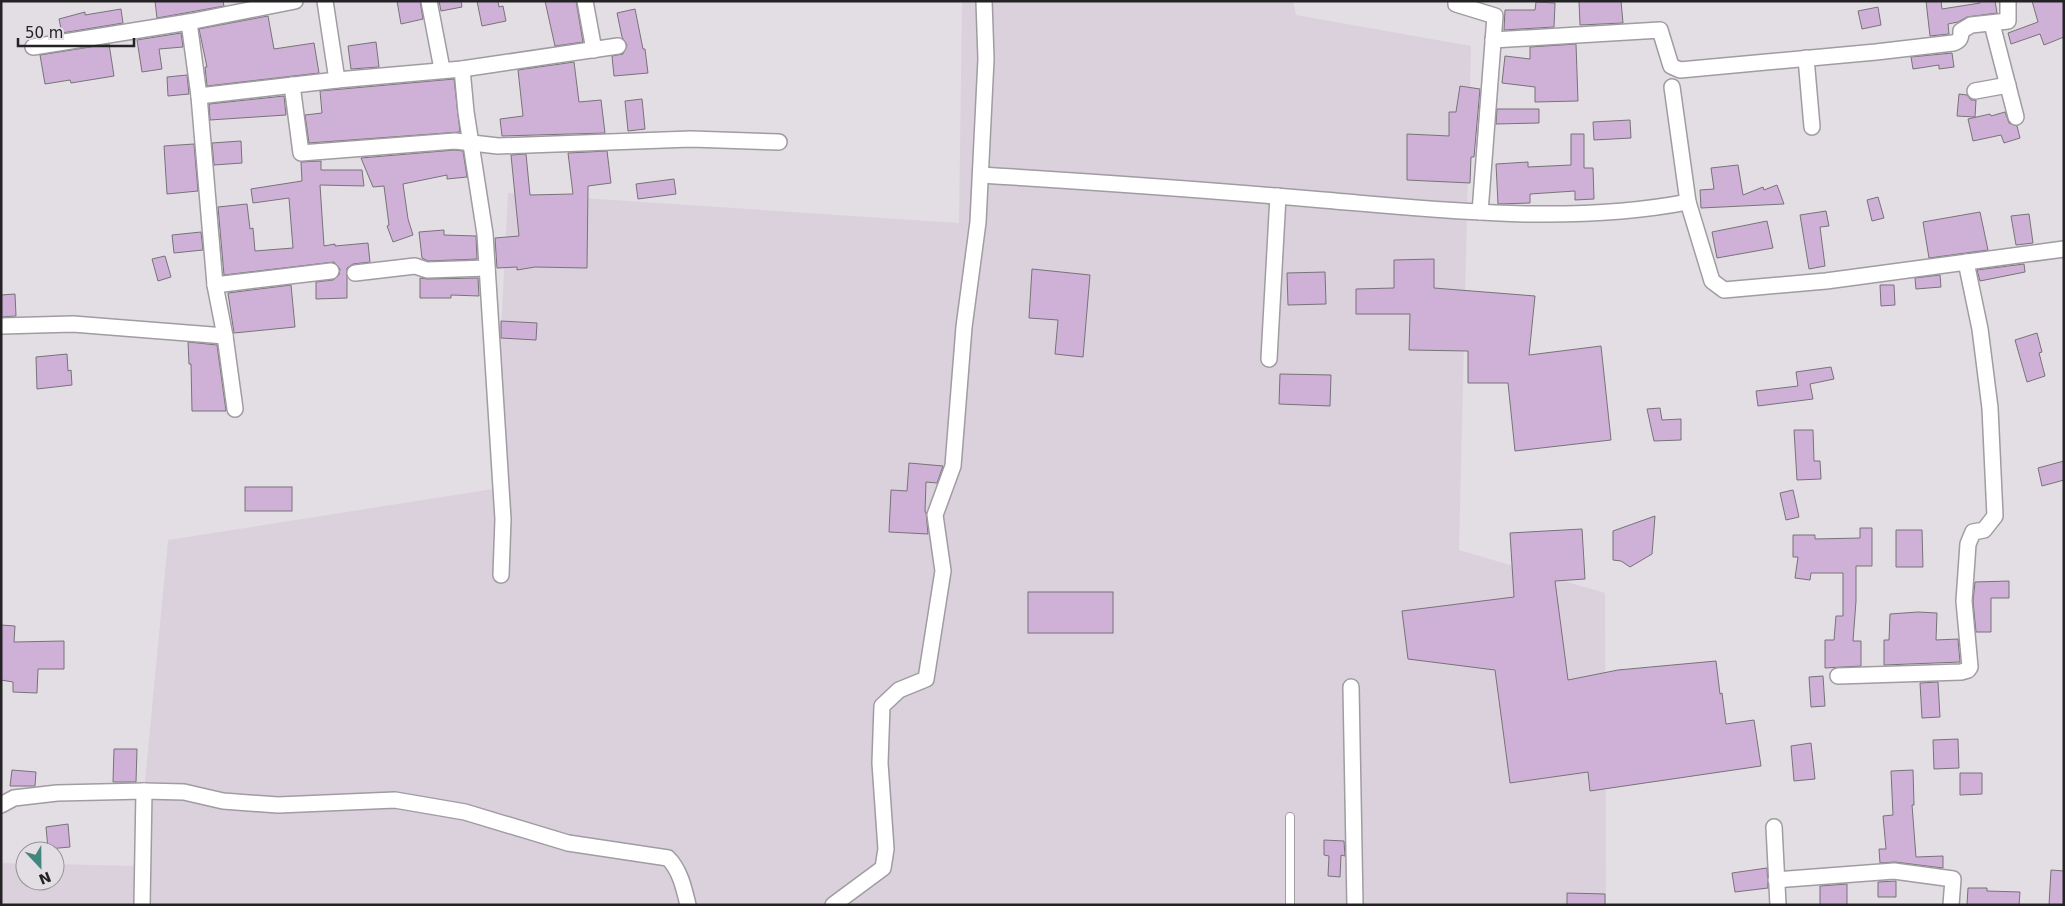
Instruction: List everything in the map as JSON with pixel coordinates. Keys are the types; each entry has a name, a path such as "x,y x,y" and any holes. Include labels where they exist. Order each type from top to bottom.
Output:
{"street":[{"path":"33,47 189,22 295,1"},
{"path":"325,1 337,80"},
{"path":"429,1 442,69"},
{"path":"585,1 594,50"},
{"path":"833,905 883,868 886,849 880,763 882,706 899,690 926,679 943,571 936,515 953,466 964,327 978,222 986,59 984,1"},
{"path":"1456,1 1456,4 1495,16 1480,212"},
{"path":"1493,40 1660,30 1670,66 1680,70 1953,43 1959,41 1964,28 1970,25 2008,21 2008,1"},
{"path":"189,22 199,96 215,285 225,336 235,409"},
{"path":"1992,24 2016,117"},
{"path":"199,96 462,68 618,46"},
{"path":"1806,58 1812,127"},
{"path":"462,68 485,234 503,519 501,575"},
{"path":"292,85 301,153 455,142 498,146 691,139 779,142"},
{"path":"1975,91 2008,85"},
{"path":"1672,87 1688,202 1712,281 1724,290 1826,281 2064,249"},
{"path":"981,174 1480,212 1577,213 1662,207 1688,202"},
{"path":"1269,359 1278,196"},
{"path":"1838,676 1961,672 1968,670 1970,667 1964,601 1968,544 1973,532 1984,530 1995,516 1990,408 1980,329 1966,262"},
{"path":"355,273 415,266 427,270 487,268"},
{"path":"215,285 331,271"},
{"path":"1,326 73,324 225,336"},
{"path":"1351,687 1355,905"},
{"path":"1,805 14,798 57,793 144,791 184,792 223,801 278,805 394,800 465,812 568,843 668,858 677,871 688,905"},
{"path":"142,905 144,791"},
{"path":"1774,827 1778,905"},
{"path":"1776,880 1894,871 1953,879 1951,905"}],"lane":[{"path":"1290,817 1290,905"}],"shaded area":[{"path":"962,1 1293,1 1296,15 1471,46 1459,550 1605,593 1606,905 1,905 1,863 15,864 15,891 65,891 65,864 137,866 168,540 493,489 508,193 959,223"}],"building":[{"path":"155,1 223,1 224,6 157,18"},
{"path":"397,1 420,1 423,19 401,24"},
{"path":"439,1 461,1 462,7 441,11"},
{"path":"477,1 498,1 499,7 503,6 506,21 482,26"},
{"path":"545,1 576,1 583,42 555,46"},
{"path":"1579,1 1621,1 1623,23 1580,25"},
{"path":"1926,1 1941,1 1942,9 1980,3 1979,1 1995,1 1997,13 1967,17 1958,22 1948,24 1949,34 1930,36"},
{"path":"2032,1 2064,1 2064,37 2044,45 2040,34 2011,44 2008,33 2038,22"},
{"path":"1536,2 1555,3 1554,27 1504,30 1505,10 1535,10"},
{"path":"1878,7 1881,25 1862,29 1858,11"},
{"path":"121,9 123,23 62,33 59,19 85,12 85,15"},
{"path":"635,9 643,49 645,49 648,73 614,76 612,56 623,54 627,45 622,37 617,13"},
{"path":"268,16 274,49 314,43 319,73 207,86 205,67 207,67 199,29"},
{"path":"181,33 183,47 159,49 162,69 142,72 137,40"},
{"path":"376,42 379,67 351,69 348,46"},
{"path":"109,44 114,76 71,83 70,80 45,84 40,55"},
{"path":"1576,44 1578,101 1535,102 1535,87 1502,83 1505,56 1530,59 1530,47"},
{"path":"1952,53 1954,67 1939,69 1939,65 1913,69 1911,57"},
{"path":"574,62 579,102 601,100 605,133 502,136 500,119 523,116 518,70"},
{"path":"187,75 189,94 168,96 167,77"},
{"path":"454,79 460,132 309,143 305,115 322,113 320,91"},
{"path":"1460,86 1480,89 1474,157 1471,157 1470,183 1407,180 1407,134 1449,136 1449,112 1456,112"},
{"path":"1959,94 1967,95 1971,100 1976,100 1975,117 1957,116"},
{"path":"284,96 286,115 210,120 209,104"},
{"path":"642,99 645,129 628,131 625,101"},
{"path":"1497,109 1539,109 1539,123 1496,124"},
{"path":"2005,112 2009,123 2017,126 2020,138 2004,143 2001,135 1973,141 1968,119"},
{"path":"1630,120 1631,138 1594,140 1593,122"},
{"path":"1571,134 1584,134 1584,168 1593,168 1594,199 1575,200 1575,191 1530,194 1530,203 1498,204 1496,164 1528,162 1528,167 1571,165"},
{"path":"241,141 242,163 214,165 212,143"},
{"path":"194,144 198,191 167,194 164,146"},
{"path":"455,150 463,151 467,177 447,179 447,175 403,184 408,219 413,235 393,242 387,226 389,225 384,186 373,187 361,158"},
{"path":"607,151 611,183 588,186 587,268 535,267 517,270 517,267 497,268 495,238 519,236 511,155 526,154 530,195 573,194 568,153"},
{"path":"321,161 321,170 362,170 364,186 320,185 324,246 368,243 370,262 353,264 347,268 347,298 316,299 316,282 333,280 339,275 340,269 334,262 224,275 218,207 247,204 250,229 253,228 255,251 293,248 289,198 253,203 251,189 302,181 301,162"},
{"path":"1738,165 1743,195 1763,187 1764,190 1777,185 1784,204 1701,208 1700,190 1714,189 1711,168"},
{"path":"674,179 676,194 638,199 636,184"},
{"path":"1878,197 1884,218 1872,221 1867,200"},
{"path":"1826,211 1829,226 1820,227 1825,266 1809,269 1800,215"},
{"path":"1980,212 1988,250 1929,258 1923,222"},
{"path":"2029,214 2033,243 2016,245 2011,216"},
{"path":"1767,221 1773,248 1717,258 1712,232"},
{"path":"444,230 444,235 476,236 477,259 428,261 422,258 419,232"},
{"path":"201,232 203,250 174,253 172,235"},
{"path":"165,256 171,277 158,281 152,259"},
{"path":"1434,259 1434,288 1535,296 1529,355 1601,346 1611,440 1515,451 1508,383 1468,383 1468,351 1409,350 1410,314 1356,314 1356,289 1394,288 1394,260"},
{"path":"2024,264 2025,272 1980,281 1977,270"},
{"path":"1032,269 1090,275 1083,357 1055,354 1058,320 1029,318"},
{"path":"1325,272 1326,304 1288,305 1287,273"},
{"path":"1940,275 1941,287 1916,289 1915,278"},
{"path":"420,278 478,278 479,296 451,295 451,298 420,298"},
{"path":"291,285 295,327 234,333 228,293"},
{"path":"1880,285 1894,285 1895,305 1881,306"},
{"path":"15,294 16,316 1,317 1,295"},
{"path":"501,321 537,323 536,340 501,338"},
{"path":"2037,333 2042,352 2039,353 2045,376 2027,382 2015,340"},
{"path":"188,342 217,345 226,411 192,411 191,364 189,364"},
{"path":"67,354 68,371 71,370 72,385 37,389 36,357"},
{"path":"1831,367 1834,379 1810,384 1813,399 1758,406 1756,391 1798,386 1796,372"},
{"path":"1280,374 1331,375 1330,406 1279,404"},
{"path":"1660,408 1662,420 1681,419 1681,440 1654,441 1647,409"},
{"path":"1794,430 1813,430 1814,461 1820,461 1821,479 1797,480"},
{"path":"2064,461 2064,480 2042,486 2038,468"},
{"path":"909,463 943,466 937,483 926,482 925,512 928,534 889,532 891,490 907,491"},
{"path":"245,487 292,487 292,511 245,511"},
{"path":"1793,490 1799,517 1786,520 1780,493"},
{"path":"1655,516 1652,554 1630,567 1621,561 1613,560 1613,531"},
{"path":"1860,528 1872,528 1872,566 1856,566 1853,641 1861,641 1861,666 1825,668 1825,640 1834,640 1836,616 1843,616 1843,573 1811,573 1810,580 1795,578 1798,557 1793,557 1793,535 1815,535 1815,539 1860,538"},
{"path":"1582,529 1585,579 1555,581 1568,680 1618,670 1716,661 1726,724 1754,720 1761,766 1590,791 1588,772 1510,783 1495,670 1408,659 1402,611 1514,597 1510,533"},
{"path":"1896,530 1922,530 1923,567 1896,567"},
{"path":"2009,581 2009,598 1991,598 1991,632 1976,632 1973,601 1975,582"},
{"path":"1028,592 1113,592 1113,633 1028,633"},
{"path":"1937,613 1936,640 1958,639 1960,662 1884,665 1884,640 1889,640 1890,614"},
{"path":"1,625 15,626 14,642 64,641 64,669 38,669 37,693 13,692 13,682 1,680"},
{"path":"1823,676 1825,706 1811,707 1809,677"},
{"path":"1938,682 1940,717 1922,718 1920,683"},
{"path":"1958,739 1959,768 1934,769 1933,740"},
{"path":"1811,743 1815,779 1794,781 1791,746"},
{"path":"114,749 137,749 136,782 113,782"},
{"path":"12,770 36,772 35,786 10,786"},
{"path":"1913,770 1914,805 1912,805 1916,857 1943,856 1943,868 1895,862 1880,863 1879,849 1886,849 1883,816 1893,815 1891,771"},
{"path":"1960,773 1982,773 1982,794 1960,795"},
{"path":"68,824 70,847 65,847 65,841 47,841 46,827"},
{"path":"1324,840 1344,841 1345,856 1341,855 1340,877 1328,876 1329,856 1324,855"},
{"path":"1767,868 1768,888 1735,892 1732,873"},
{"path":"2051,870 2064,871 2064,905 2049,905"},
{"path":"1896,881 1896,897 1878,897 1878,882"},
{"path":"1847,884 1847,905 1820,905 1820,886"},
{"path":"1968,888 1987,888 1987,891 2020,892 2019,905 1967,905"},
{"path":"1567,893 1605,894 1605,905 1567,905"}]}
